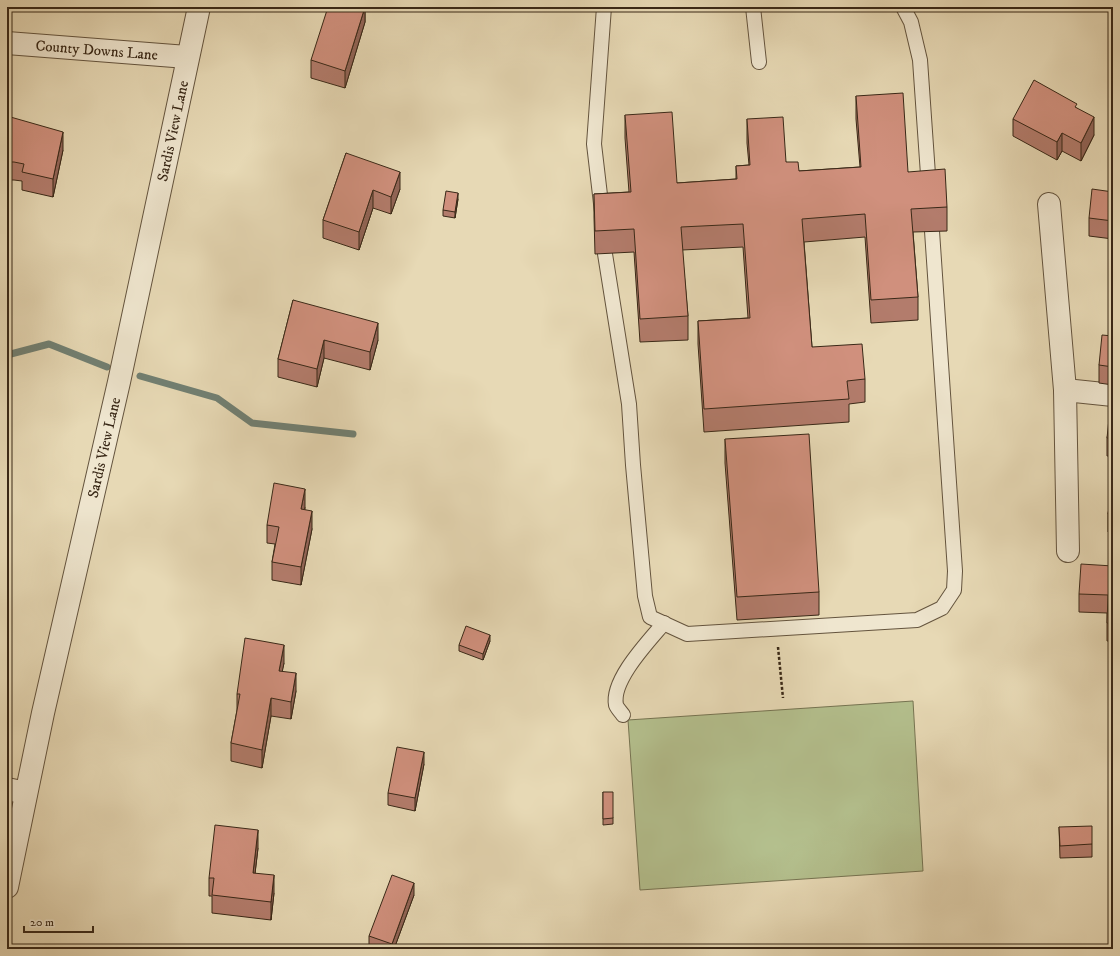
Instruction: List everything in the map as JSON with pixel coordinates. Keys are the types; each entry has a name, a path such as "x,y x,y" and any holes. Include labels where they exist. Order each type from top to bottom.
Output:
{"street":[{"name":"Sardis View Lane","path":"7,887 17,791 45,705 121,375 187,57 199,7"},
{"name":"County Downs Lane","path":"7,43 187,57"},
{"path":"1049,204 1065,390 1068,551"},
{"path":"1065,390 1113,395"}],"lane":[{"path":"603,216 594,144 604,7"},
{"path":"753,7 759,62"},
{"path":"903,7 911,22 920,60 930,193"},
{"path":"605,254 629,404 645,596 650,617 687,634 917,620 942,608 954,590 956,571 932,231"},
{"path":"623,715 616,706 616,692 623,676 642,648 664,624"}],"path":[{"path":"778,649 783,698"}],"green space":[{"path":"913,701 923,871 640,890 628,720"}],"building":[{"path":"328,7 365,7 345,71 311,60"},
{"path":"1034,80 1077,104 1075,107 1094,117 1081,143 1062,133 1057,142 1013,119"},
{"path":"903,93 908,172 945,169 947,207 911,209 918,297 871,300 865,214 802,219 812,347 862,344 865,379 847,381 849,399 704,409 698,321 750,318 743,224 681,227 688,316 640,319 634,229 595,231 594,194 631,192 625,115 672,112 677,183 737,179 736,166 750,165 747,119 783,117 786,162 798,162 799,171 861,167 856,96"},
{"path":"7,116 63,132 53,179 22,172 24,164 7,162"},
{"path":"346,153 400,172 391,197 373,190 359,232 323,220"},
{"path":"1092,189 1113,192 1113,221 1089,218"},
{"path":"446,191 458,193 455,212 443,210"},
{"path":"293,300 378,323 370,352 324,340 317,369 278,359"},
{"path":"1102,335 1113,336 1113,367 1099,365"},
{"path":"1110,409 1113,409 1113,438 1107,438"},
{"path":"809,434 819,592 737,597 725,439"},
{"path":"274,483 305,489 301,509 312,511 301,567 272,562 279,527 267,525"},
{"path":"1113,487 1113,515 1108,514"},
{"path":"1113,521 1113,543 1110,542"},
{"path":"1081,564 1113,566 1113,623 1107,623 1108,595 1079,594"},
{"path":"466,626 490,635 483,654 459,645"},
{"path":"245,638 284,645 279,671 296,673 291,702 271,698 262,750 231,743 240,694 237,694"},
{"path":"1109,671 1113,671 1113,720"},
{"path":"397,747 424,752 415,798 388,793"},
{"path":"603,792 613,792 613,818 603,819"},
{"path":"215,825 258,830 253,873 274,875 271,902 212,895 214,878 209,878"},
{"path":"1092,826 1092,844 1060,846 1059,827"},
{"path":"1112,843 1113,863 1109,863"},
{"path":"392,875 414,883 392,944 369,936"}],"waterway":[{"path":"7,355 49,344 107,367"},
{"path":"140,376 217,398 252,423 353,434"}]}
